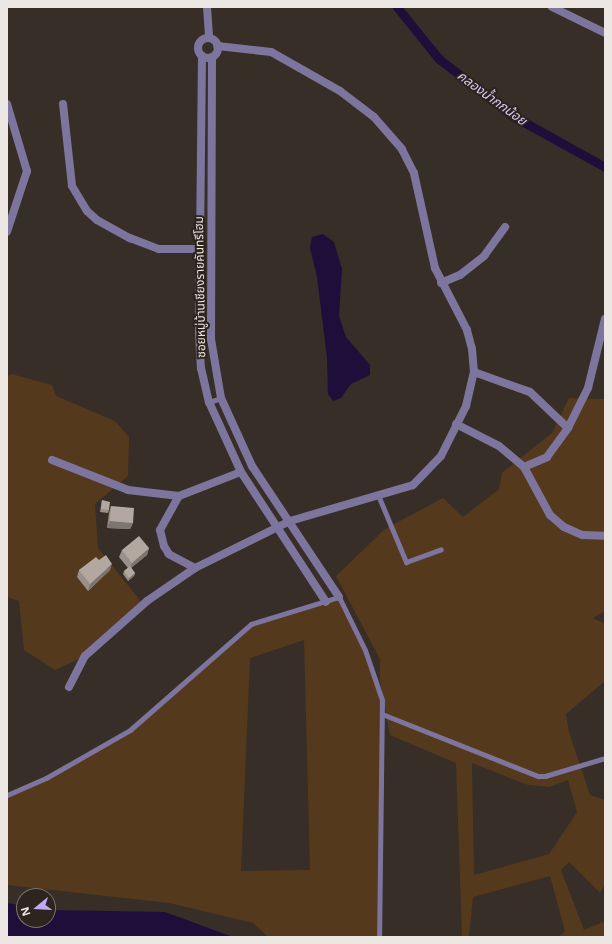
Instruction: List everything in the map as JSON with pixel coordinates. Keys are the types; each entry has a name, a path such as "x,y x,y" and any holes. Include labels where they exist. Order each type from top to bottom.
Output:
{"street":[{"path":"69,686 85,656 147,601 195,568 290,521 413,485 441,456 466,406 474,372 472,349 467,330 441,283 414,173 402,149 374,117 340,91 271,52 218,46 209,38 207,7"},
{"path":"552,7 605,33"},
{"path":"209,38 199,44 199,51 202,56 202,154 198,332 201,368 209,402 241,472 326,602"},
{"path":"202,56 212,57 217,52 218,46"},
{"name":"ซอยหมู่บ้านเชียงรายคันทรีโฮม","path":"212,57 211,332 214,367 221,398 252,466 290,521 339,597"},
{"path":"7,104 27,171 7,232"},
{"path":"64,104 72,186 87,211 97,220 130,238 159,249 200,249"},
{"path":"441,283 460,275 484,256 504,226"},
{"path":"524,466 547,457 568,428 588,388 605,319"},
{"path":"474,372 530,392 568,428"},
{"path":"456,424 499,446 524,466 554,519 564,527 582,535 605,536"},
{"path":"52,460 128,490 179,496 241,472"},
{"path":"179,496 160,530 169,554 195,568"}],"lane":[{"path":"202,154 212,155"},
{"path":"198,332 211,332"},
{"path":"209,402 221,398"},
{"path":"241,472 252,466"},
{"path":"378,495 406,562 441,549"},
{"path":"7,795 46,778 130,730 251,624 339,597 365,650 382,700 379,937"},
{"path":"382,714 538,776 545,776 605,758"}],"shaded area":[{"path":"323,234 334,242 342,269 339,316 346,337 370,365 370,375 351,384 341,398 333,401 328,394 327,358 317,277 310,248 312,237"},
{"path":"12,374 52,385 56,396 115,421 129,437 128,476 95,504 98,548 143,604 85,656 55,670 24,650 19,601 7,597 7,376"},
{"path":"569,398 605,399 605,611 593,618 605,624 605,681 566,714 569,732 590,795 605,800 605,884 600,893 569,862 561,870 584,930 605,921 605,937 559,937 565,931 550,876 473,897 469,937 462,937 456,763 390,735 380,680 380,659 336,576 385,529 443,498 463,517 499,489 502,473 552,433","holes":["472,763 528,785 549,787 568,780 577,812 549,854 474,875"]},
{"path":"339,597 365,650 382,700 379,937 268,937 253,923 169,903 56,890 56,888 34,888 7,885 7,795 46,778 130,730 251,624","holes":["304,640 310,870 241,871 250,658"]},
{"path":"7,903 16,905 16,928 56,928 56,910 165,912 233,937 7,937"}],"building":[{"path":"102,500 110,502 109,510 101,509"},
{"path":"111,506 134,508 133,523 110,521"},
{"path":"139,536 149,548 132,563 122,550"},
{"path":"106,555 112,564 90,584 79,570 96,557 99,560"},
{"path":"130,566 135,573 129,578 124,571"}],"waterway":[{"name":"คลองน้ำกกน้อย","path":"397,7 439,59 513,116 605,167"}]}
